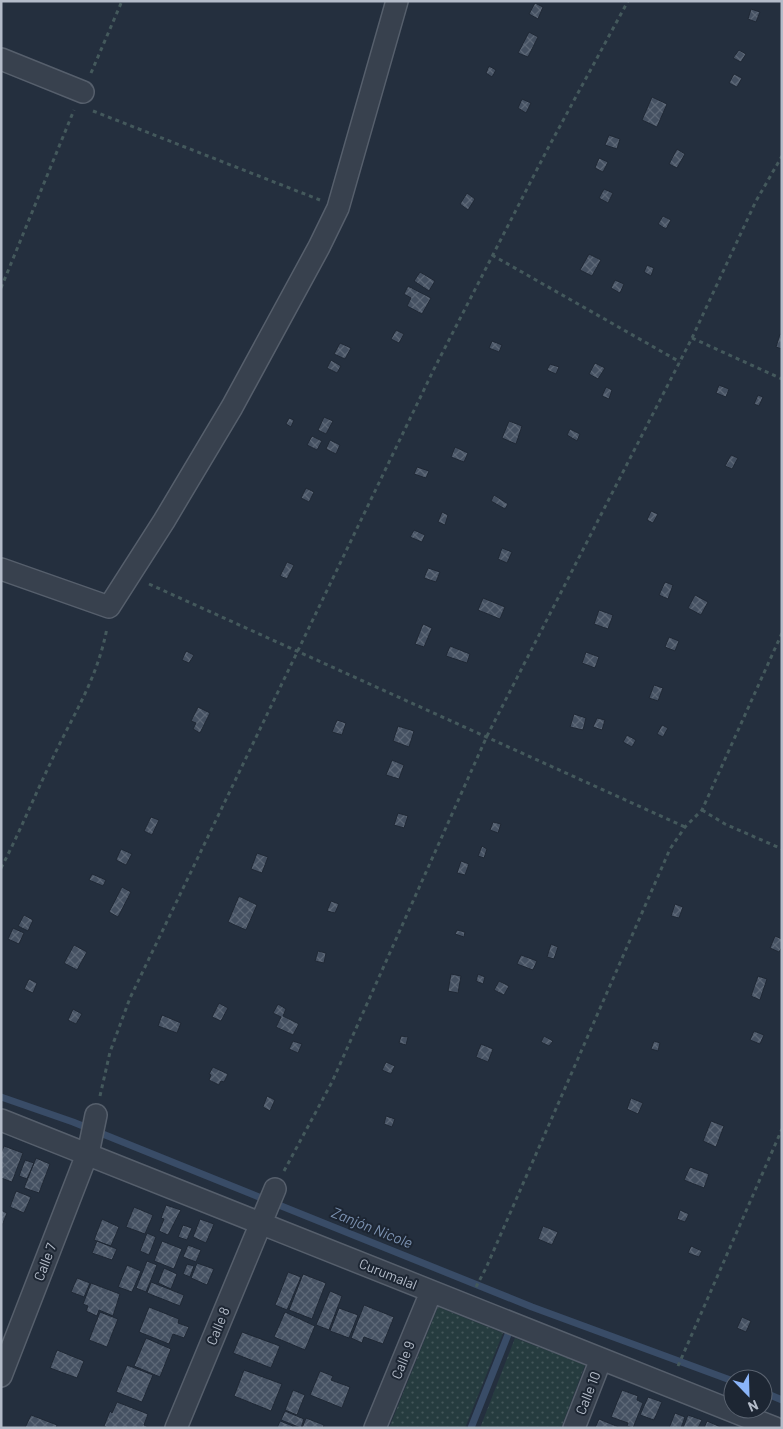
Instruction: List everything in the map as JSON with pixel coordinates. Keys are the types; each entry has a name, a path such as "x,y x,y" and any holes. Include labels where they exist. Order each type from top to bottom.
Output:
{"street":[{"path":"1,569 109,607 232,408 338,208 397,1"},
{"path":"1,59 80,98"},
{"name":"Calle 7","path":"1,1376 88,1151 96,1114"},
{"name":"Curumalal","path":"1,1120 88,1151 260,1224 770,1427"},
{"name":"Calle 8","path":"176,1428 274,1189"},
{"name":"Calle 9","path":"375,1428 431,1292"},
{"name":"Calle 10","path":"574,1428 601,1359"}],"path":[{"path":"1,288 122,1"},
{"path":"96,1114 110,1052 130,998 434,369 547,150 628,1"},
{"path":"80,98 138,130 338,208"},
{"path":"274,1189 332,1082 487,736 680,362 756,201 782,156"},
{"path":"492,255 680,362"},
{"path":"692,338 782,379"},
{"path":"130,575 685,826"},
{"path":"1,868 23,825 50,763 90,687 103,651 109,607"},
{"path":"484,1272 670,850 685,826 702,810 782,633"},
{"path":"702,810 725,824 782,849"},
{"path":"677,1369 782,1129"}],"green space":[{"path":"438,1307 503,1333 465,1428 389,1428"},
{"path":"515,1338 585,1365 561,1428 480,1428"}],"building":[{"path":"535,3 543,7 538,19 529,14"},
{"path":"751,9 760,12 756,22 748,19"},
{"path":"529,32 538,37 528,57 518,53"},
{"path":"739,50 746,54 741,62 733,58"},
{"path":"489,66 496,70 492,77 486,73"},
{"path":"734,74 742,78 737,87 729,83"},
{"path":"652,97 667,104 657,127 642,120"},
{"path":"522,99 531,103 526,113 518,108"},
{"path":"609,135 620,139 617,149 605,145"},
{"path":"677,149 685,154 677,168 669,164"},
{"path":"599,158 608,162 603,172 595,168"},
{"path":"604,189 613,193 608,203 599,198"},
{"path":"467,193 475,199 468,210 460,204"},
{"path":"663,216 671,220 666,229 658,224"},
{"path":"589,254 601,260 592,276 580,270"},
{"path":"647,265 654,268 651,276 644,272"},
{"path":"420,272 435,281 429,291 414,281"},
{"path":"615,280 624,284 620,293 611,288"},
{"path":"408,286 431,298 422,314 407,306 411,298 404,294"},
{"path":"396,330 404,334 399,343 391,339"},
{"path":"780,334 782,335 782,349 776,347"},
{"path":"492,341 502,345 499,352 489,348"},
{"path":"340,343 351,348 345,359 334,354"},
{"path":"331,360 341,366 337,373 327,368"},
{"path":"595,363 605,368 598,379 589,374"},
{"path":"550,364 559,367 556,374 547,370"},
{"path":"719,385 729,389 726,397 716,393"},
{"path":"606,387 612,390 609,399 602,396"},
{"path":"758,395 763,397 759,406 754,404"},
{"path":"324,417 333,421 326,434 318,430"},
{"path":"289,418 294,420 291,427 286,424"},
{"path":"509,421 522,426 516,444 502,438"},
{"path":"570,429 580,434 577,441 567,435"},
{"path":"312,436 322,441 317,450 307,445"},
{"path":"330,440 340,445 336,454 326,449"},
{"path":"455,447 468,453 464,462 451,457"},
{"path":"731,455 738,458 732,469 725,466"},
{"path":"417,467 429,471 426,478 414,474"},
{"path":"306,488 314,492 309,502 301,498"},
{"path":"494,495 508,504 505,509 491,501"},
{"path":"651,511 658,514 653,523 647,520"},
{"path":"442,512 448,515 445,525 438,522"},
{"path":"414,530 425,535 422,542 410,537"},
{"path":"502,548 512,552 507,563 498,559"},
{"path":"287,562 294,565 287,579 280,576"},
{"path":"428,568 440,572 436,582 424,578"},
{"path":"665,582 673,585 668,599 659,595"},
{"path":"695,595 708,602 701,615 688,608"},
{"path":"483,598 505,607 500,619 478,610"},
{"path":"599,610 613,615 608,629 594,624"},
{"path":"423,624 432,628 424,647 415,644"},
{"path":"669,637 679,641 675,651 665,647"},
{"path":"450,646 470,654 467,663 446,656"},
{"path":"186,651 194,655 189,663 182,660"},
{"path":"586,652 599,657 595,668 582,663"},
{"path":"654,685 663,688 658,701 649,698"},
{"path":"198,707 210,713 200,733 193,729 196,723 191,721"},
{"path":"574,714 586,718 583,730 570,727"},
{"path":"597,718 605,720 602,730 593,727"},
{"path":"337,720 346,723 342,735 332,732"},
{"path":"662,725 668,728 663,737 657,734"},
{"path":"398,726 414,731 409,747 393,741"},
{"path":"627,735 636,740 632,747 623,742"},
{"path":"392,760 404,765 399,779 386,775"},
{"path":"398,813 408,816 404,828 394,825"},
{"path":"151,817 159,820 152,835 144,831"},
{"path":"493,822 501,824 498,833 490,830"},
{"path":"482,846 487,849 484,858 478,856"},
{"path":"121,849 132,854 126,865 116,860"},
{"path":"257,853 268,857 262,873 251,869"},
{"path":"461,861 469,864 465,875 457,873"},
{"path":"92,874 106,880 103,886 89,880"},
{"path":"122,887 131,892 118,917 109,912"},
{"path":"239,896 257,905 246,930 228,922"},
{"path":"331,901 339,904 335,913 327,911"},
{"path":"675,904 683,907 679,918 671,916"},
{"path":"24,915 33,920 28,931 18,926"},
{"path":"13,928 24,933 19,944 8,939"},
{"path":"457,930 465,932 464,937 455,934"},
{"path":"775,936 782,939 782,947 779,952 770,948"},
{"path":"551,944 558,947 554,959 547,957"},
{"path":"74,945 87,952 77,970 64,963"},
{"path":"318,951 326,953 324,963 315,961"},
{"path":"521,955 537,961 533,970 517,964"},
{"path":"451,974 461,976 458,993 448,991"},
{"path":"478,974 485,977 483,984 476,981"},
{"path":"758,976 767,979 760,1000 751,996"},
{"path":"29,979 37,983 33,993 24,989"},
{"path":"499,981 509,986 504,995 494,990"},
{"path":"219,1003 228,1008 221,1021 212,1017"},
{"path":"278,1004 286,1009 283,1016 299,1024 293,1035 276,1027 281,1017 273,1013"},
{"path":"73,1009 82,1014 76,1024 68,1020"},
{"path":"162,1015 181,1023 177,1033 158,1026"},
{"path":"754,1031 764,1035 760,1044 750,1040"},
{"path":"401,1036 408,1037 406,1045 399,1043"},
{"path":"544,1036 553,1041 549,1046 541,1042"},
{"path":"293,1041 302,1044 298,1053 289,1049"},
{"path":"654,1041 660,1043 658,1051 651,1049"},
{"path":"481,1044 493,1049 488,1062 476,1057"},
{"path":"386,1062 395,1066 391,1074 382,1070"},
{"path":"213,1067 228,1074 224,1082 221,1081 219,1085 209,1080 211,1075 209,1074"},
{"path":"267,1096 275,1100 270,1111 263,1107"},
{"path":"631,1098 643,1103 638,1114 627,1109"},
{"path":"386,1116 395,1119 392,1127 384,1124"},
{"path":"711,1121 724,1126 716,1147 703,1141"},
{"path":"4,1146 23,1153 12,1182 1,1178 1,1153"},
{"path":"36,1158 50,1164 39,1193 24,1188"},
{"path":"25,1160 34,1163 27,1179 19,1176"},
{"path":"690,1167 709,1174 704,1188 684,1180"},
{"path":"16,1191 31,1197 24,1213 10,1207"},
{"path":"166,1205 181,1210 168,1235 159,1231 164,1219 161,1218"},
{"path":"134,1207 153,1215 145,1234 126,1227"},
{"path":"1,1210 7,1213 1,1228"},
{"path":"680,1210 689,1214 685,1222 677,1219"},
{"path":"102,1219 119,1227 111,1246 94,1240"},
{"path":"200,1219 214,1224 206,1243 193,1237"},
{"path":"183,1225 192,1228 187,1240 178,1237"},
{"path":"543,1226 558,1232 552,1245 538,1239"},
{"path":"147,1233 156,1237 149,1255 140,1251"},
{"path":"97,1241 117,1249 112,1260 92,1253"},
{"path":"162,1241 182,1249 174,1269 154,1261"},
{"path":"188,1245 201,1250 196,1262 183,1257"},
{"path":"691,1246 702,1251 699,1257 688,1253"},
{"path":"147,1261 157,1265 146,1292 136,1288"},
{"path":"197,1263 214,1269 207,1285 191,1278"},
{"path":"187,1264 194,1266 190,1277 183,1274"},
{"path":"127,1265 141,1271 132,1292 118,1287"},
{"path":"164,1268 177,1274 171,1289 158,1283"},
{"path":"288,1272 301,1277 287,1310 275,1305"},
{"path":"303,1274 326,1283 312,1319 289,1310"},
{"path":"77,1278 90,1283 84,1297 71,1292"},
{"path":"151,1282 184,1295 180,1306 147,1293"},
{"path":"91,1283 120,1294 113,1316 99,1310 97,1316 86,1311 88,1306 83,1304"},
{"path":"330,1291 342,1296 329,1330 316,1325"},
{"path":"364,1305 394,1317 383,1344 364,1337 362,1343 351,1338"},
{"path":"149,1307 179,1319 178,1323 189,1327 184,1338 173,1334 169,1344 139,1332"},
{"path":"339,1308 358,1315 349,1338 330,1331"},
{"path":"100,1312 118,1319 107,1347 89,1340"},
{"path":"285,1312 315,1326 305,1350 274,1337"},
{"path":"742,1317 751,1321 746,1332 737,1328"},
{"path":"242,1332 280,1346 271,1368 233,1353"},
{"path":"146,1338 171,1349 160,1377 134,1366"},
{"path":"57,1350 84,1361 77,1378 50,1368"},
{"path":"127,1365 153,1375 142,1402 116,1392"},
{"path":"244,1370 282,1384 271,1411 234,1396"},
{"path":"320,1371 333,1376 331,1380 350,1387 342,1408 310,1395"},
{"path":"293,1390 305,1395 297,1415 285,1410"},
{"path":"622,1390 638,1396 637,1400 643,1403 633,1428 627,1426 628,1423 611,1417"},
{"path":"648,1397 662,1402 654,1420 640,1415"},
{"path":"117,1402 148,1414 144,1425 150,1428 108,1428 104,1426 110,1411 112,1413"},
{"path":"285,1411 304,1419 301,1428 281,1420"},
{"path":"675,1413 685,1417 681,1428 669,1428"},
{"path":"31,1415 57,1425 56,1428 25,1428"},
{"path":"688,1415 702,1420 698,1428 683,1428"},
{"path":"306,1418 324,1425 323,1428 302,1428"},
{"path":"599,1419 621,1428 595,1428"},
{"path":"280,1421 293,1426 292,1428 277,1428"},
{"path":"707,1421 723,1428 704,1428"}],"waterway":[{"name":"Zanjón Nicole","path":"1,1097 73,1122 532,1307 723,1377"},
{"name":"Zanjón Nicole","path":"471,1428 509,1332"},
{"name":"Zanjón Nicole","path":"773,1396 782,1400"}]}
